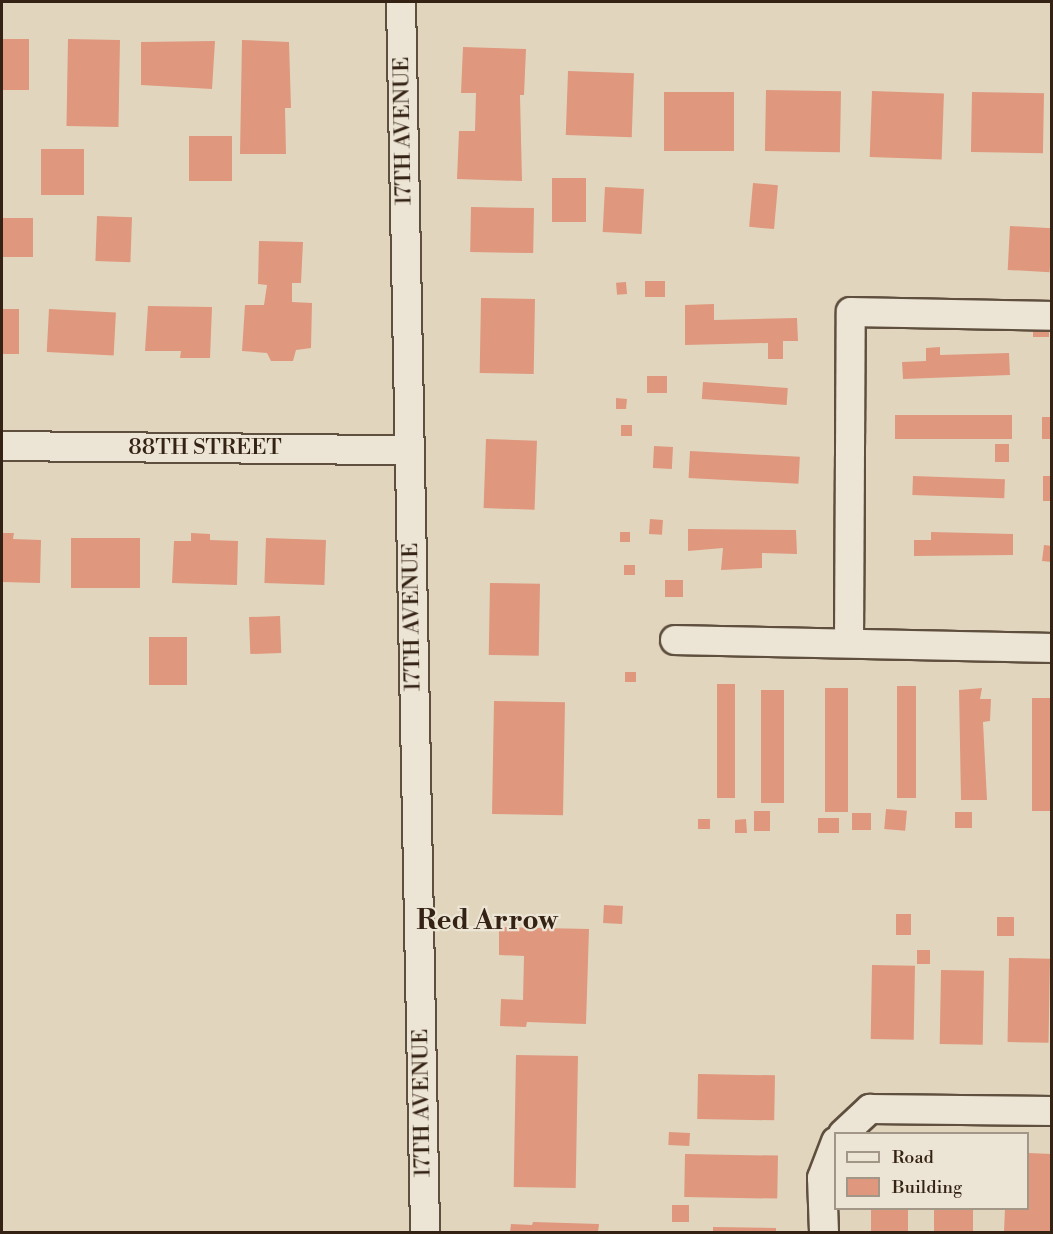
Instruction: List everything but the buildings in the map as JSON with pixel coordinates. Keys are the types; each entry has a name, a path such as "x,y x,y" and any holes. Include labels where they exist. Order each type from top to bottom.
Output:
{"street":[{"name":"17TH AVENUE","path":"401,2 425,1233"},
{"path":"849,644 851,312 1052,316"},
{"name":"88TH STREET","path":"2,446 408,450"},
{"path":"675,640 1052,648"},
{"path":"845,1132 870,1109 1052,1111"},
{"path":"824,1233 822,1178 834,1147"}],"district":[{"name":"Red Arrow","path":"487,921"}]}
